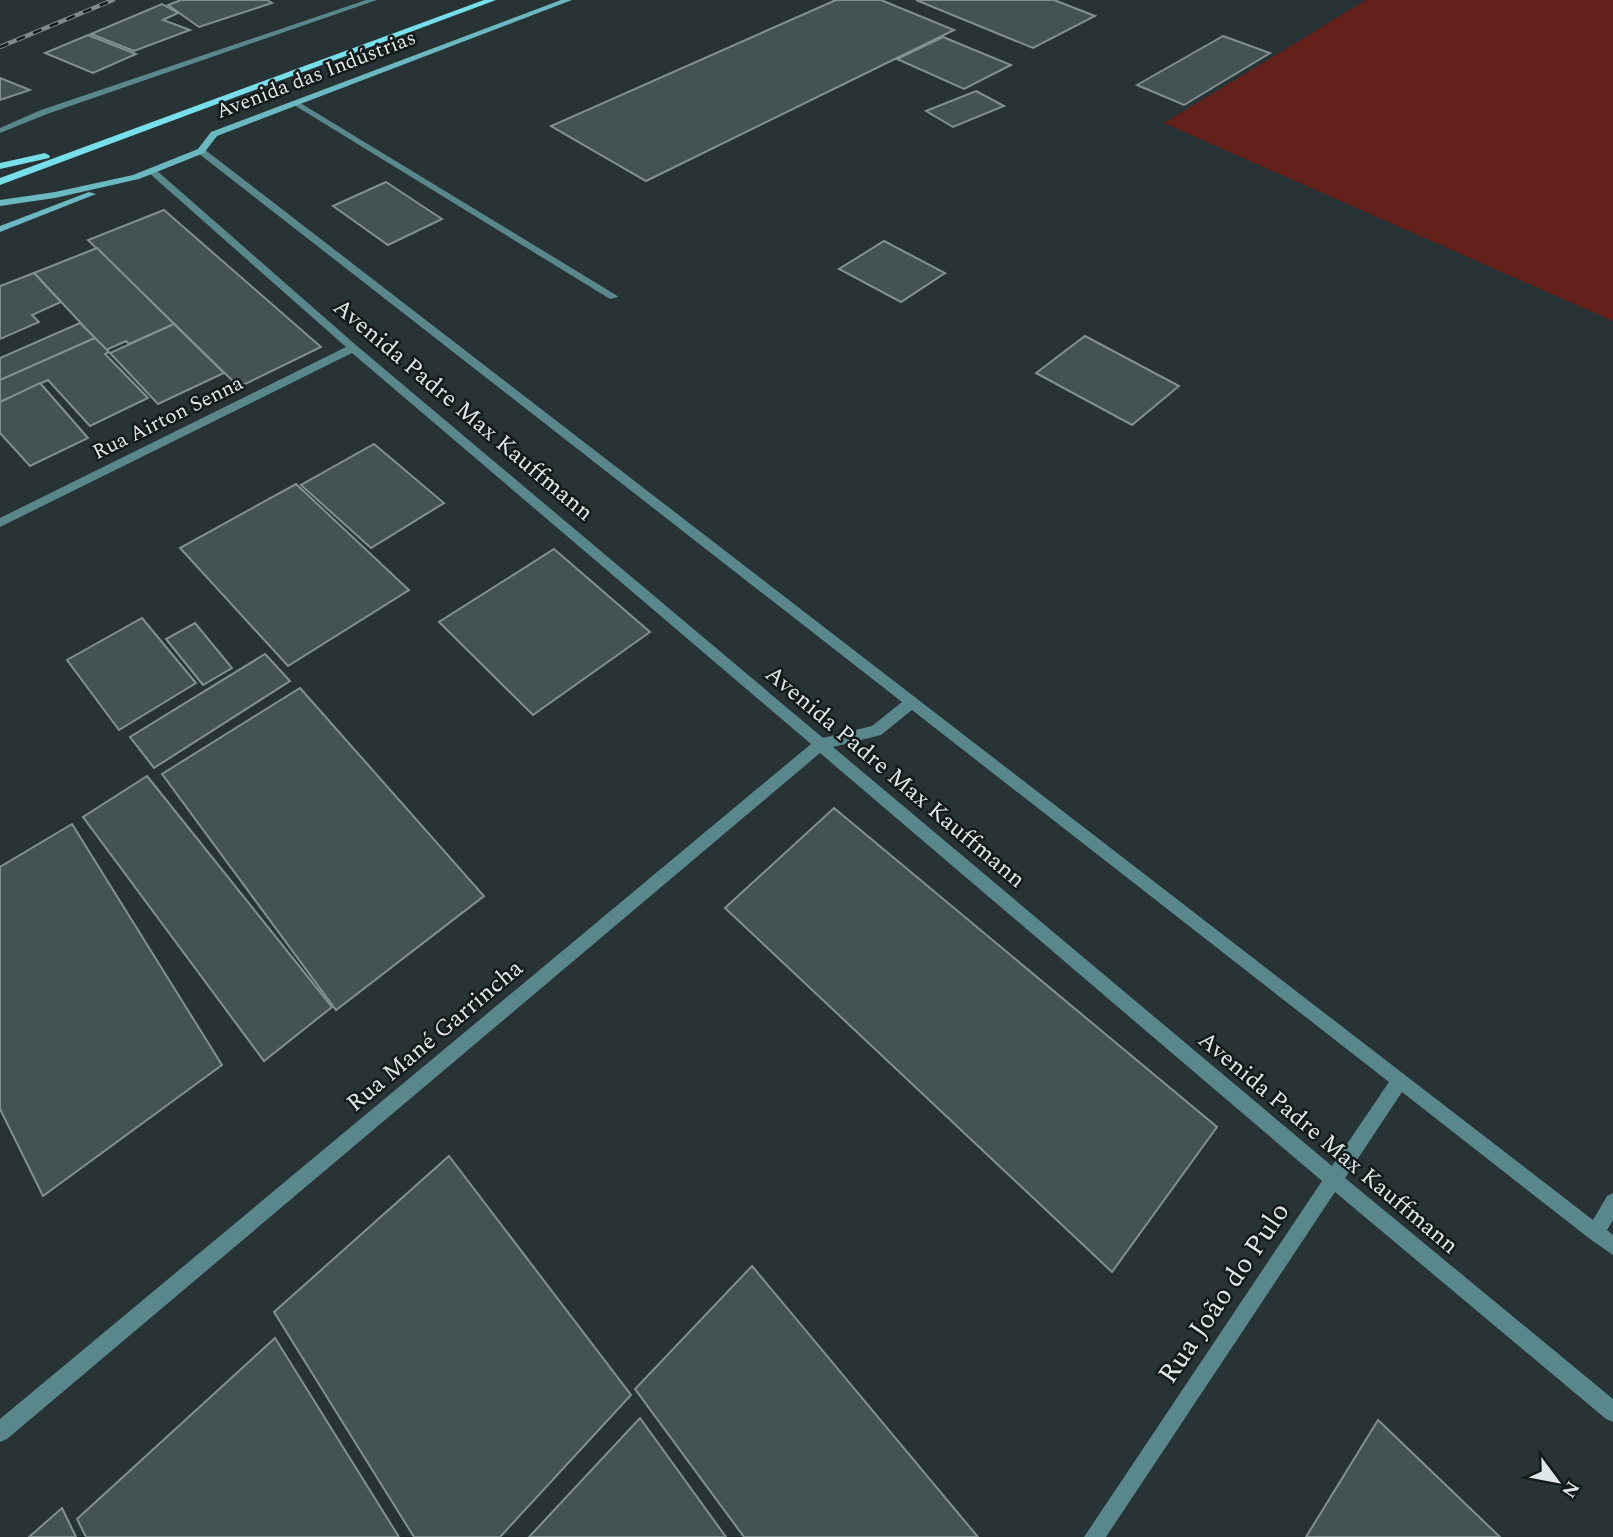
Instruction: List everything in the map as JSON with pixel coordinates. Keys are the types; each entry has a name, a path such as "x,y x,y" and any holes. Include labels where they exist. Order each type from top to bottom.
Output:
{"main road":[{"name":"Avenida das Indústrias","path":"0,182 492,0"},
{"name":"Avenida das Indústrias","path":"0,166 109,141"}],"street":[{"path":"0,131 44,113 373,0"},
{"name":"Avenida das Indústrias","path":"0,203 55,195 136,177 201,151 214,134 568,0"},
{"path":"297,103 613,298"},
{"name":"Avenida Padre Max Kauffmann","path":"201,151 1613,1246"},
{"name":"Avenida Padre Max Kauffmann","path":"152,171 353,348 1333,1179 1613,1412"},
{"path":"0,229 136,177"},
{"name":"Rua Airton Senna","path":"0,523 353,348"},
{"name":"Rua Mané Garrincha","path":"0,1433 821,744 876,731 913,701"},
{"name":"Rua João do Pulo","path":"1094,1537 1400,1080"},
{"path":"1596,1233 1613,1202"}],"shaded area":[{"path":"1366,0 1613,0 1613,321 1164,123"}],"building":[{"path":"181,0 267,0 272,3 199,27 168,5"},
{"path":"836,0 881,0 954,30 646,181 551,126"},
{"path":"916,0 1054,0 1095,16 1033,48"},
{"path":"162,4 178,13 163,20 190,30 134,51 91,34"},
{"path":"88,35 136,54 93,73 45,53"},
{"path":"1223,36 1270,53 1184,105 1137,85"},
{"path":"943,37 1011,65 964,89 897,59"},
{"path":"0,78 30,90 0,100"},
{"path":"976,91 1004,106 953,127 926,111"},
{"path":"386,182 442,219 388,245 333,206"},
{"path":"164,210 321,347 239,387 88,240"},
{"path":"884,241 945,273 901,302 839,269"},
{"path":"97,248 174,324 129,344 126,341 106,350 34,273"},
{"path":"34,273 61,302 32,315 39,322 0,339 0,286"},
{"path":"80,323 95,338 0,380 0,358"},
{"path":"174,324 224,373 158,404 110,353"},
{"path":"1085,336 1179,386 1132,425 1036,373"},
{"path":"95,338 109,352 105,354 148,398 90,426 48,380 0,402 0,380"},
{"path":"40,383 88,438 30,466 0,433 0,402"},
{"path":"374,444 444,503 371,548 301,485"},
{"path":"296,484 409,590 288,666 180,548"},
{"path":"554,549 650,632 533,715 439,622"},
{"path":"142,618 196,683 119,730 67,660"},
{"path":"195,623 232,668 203,685 166,639"},
{"path":"265,654 290,681 154,768 130,737"},
{"path":"300,688 484,896 336,1010 162,774"},
{"path":"147,776 332,1007 264,1061 83,817"},
{"path":"834,808 1217,1127 1112,1272 725,908"},
{"path":"72,824 222,1065 43,1196 0,1109 0,867"},
{"path":"449,1156 631,1395 500,1537 414,1537 274,1312"},
{"path":"752,1266 978,1537 744,1537 635,1389"},
{"path":"275,1338 399,1537 86,1537 77,1519"},
{"path":"640,1418 726,1537 529,1537"},
{"path":"1378,1420 1500,1537 1306,1537"},
{"path":"62,1508 76,1537 29,1537"}],"railway":[{"path":"0,47 113,0"}]}
